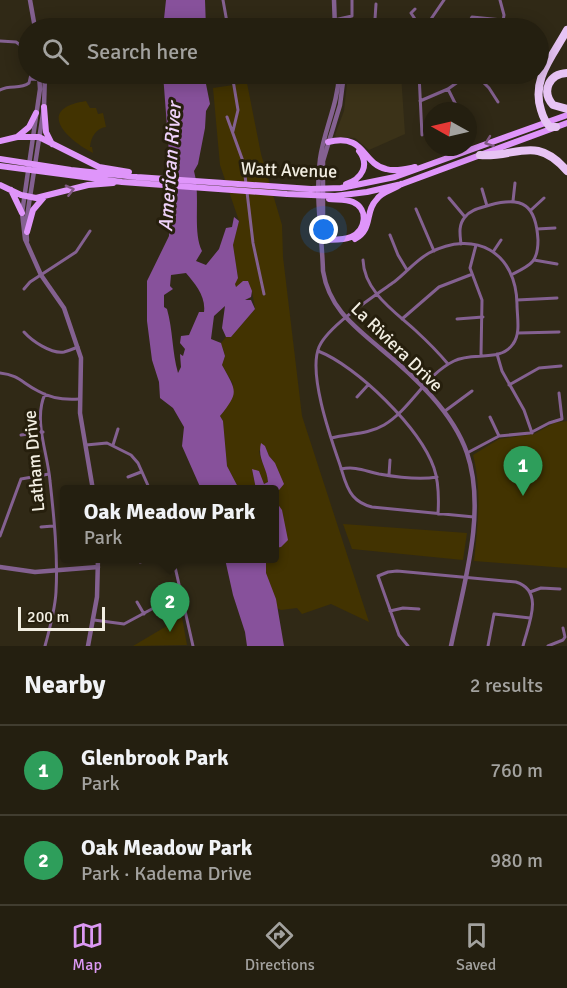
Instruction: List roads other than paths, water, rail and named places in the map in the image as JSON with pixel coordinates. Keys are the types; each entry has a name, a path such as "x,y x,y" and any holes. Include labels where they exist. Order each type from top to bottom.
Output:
{"highway":[{"path":"549,62 567,30"},
{"path":"567,73 557,75 550,81 547,91 551,103 567,109"},
{"path":"538,84 537,93 545,123 550,127 556,127"},
{"path":"480,155 490,156 519,149 535,150 550,156 567,171"}],"main road":[{"path":"44,106 46,132 53,144"},
{"path":"17,137 29,127 36,113"},
{"name":"Watt Avenue","path":"331,194 381,181 567,115"},
{"name":"Watt Avenue","path":"41,169 272,189 287,194 366,192 402,184 567,123"},
{"path":"0,141 36,136 99,167 137,178"},
{"path":"328,142 356,148 364,160 364,167 358,179 331,194"},
{"path":"328,142 353,142 362,148 375,164 388,170 431,164"},
{"name":"Watt Avenue","path":"0,159 23,166 122,182 137,178 157,178 311,194"},
{"name":"Watt Avenue","path":"0,166 23,166"},
{"path":"0,184 28,196 44,197 88,185 122,182"},
{"path":"322,240 328,243 346,241 363,234 376,200 402,184"},
{"path":"10,190 22,213"},
{"path":"311,194 331,194 357,205 363,212 364,221 360,231 354,236 322,240"},
{"path":"27,232 33,210 44,197"}],"street":[{"path":"30,0 34,18"},
{"path":"223,0 226,18"},
{"path":"334,0 334,18"},
{"path":"343,18 352,16 352,0"},
{"path":"432,18 443,1 438,0"},
{"path":"500,0 504,18"},
{"path":"375,18 376,4"},
{"path":"414,18 411,13 415,9"},
{"path":"0,41 18,44"},
{"path":"0,90 5,87 23,87 28,84"},
{"path":"36,136 36,113 40,84"},
{"path":"27,241 28,196 36,136 44,106 42,84"},
{"path":"233,132 238,114 234,84"},
{"name":"La Riviera Drive","path":"338,84 335,105 319,160 319,201 323,271 326,284 335,304 346,318 423,388 444,412 467,453 474,485 474,517 451,646"},
{"path":"341,84 342,97"},
{"name":"La Riviera Drive","path":"322,240 324,234 323,161 342,97 343,84"},
{"path":"419,84 422,135"},
{"path":"420,101 455,84"},
{"path":"485,84 498,102"},
{"path":"448,89 454,102"},
{"path":"227,117 244,164 252,231 264,294"},
{"path":"513,201 515,183"},
{"path":"482,189 488,206"},
{"path":"28,196 22,213 24,236 41,275 64,308 78,347 82,369 79,399 92,485"},
{"path":"449,198 465,217"},
{"path":"531,210 544,198"},
{"path":"461,244 460,227 465,217 471,212 513,201 522,203 531,210 535,218 537,252 534,260 513,274"},
{"path":"416,209 434,251"},
{"path":"537,229 555,228"},
{"path":"24,289 28,283 76,252 90,231"},
{"path":"390,235 407,270"},
{"path":"493,252 501,240"},
{"path":"331,438 373,430 390,421 448,364 460,358 497,354 511,347 518,333 513,274 504,261 493,252 476,245 461,244 434,251 420,259 346,318 324,339 318,351 320,393 331,438 351,494 364,505 372,507 474,517"},
{"path":"476,245 470,261 471,275 481,295 483,317 481,355"},
{"path":"363,260 365,272 385,304 448,364"},
{"path":"534,260 557,264"},
{"path":"402,319 438,287 471,275"},
{"path":"517,300 557,298"},
{"path":"457,319 483,317"},
{"path":"24,332 33,340 56,352 65,352 78,347"},
{"path":"518,333 559,332"},
{"path":"318,351 340,362 368,385 398,414 428,454 437,477 438,514"},
{"path":"497,354 501,371 524,410 532,433"},
{"path":"509,385 535,370 561,366"},
{"path":"0,373 17,377 45,394 64,399 79,399"},
{"path":"357,397 368,385"},
{"path":"444,412 472,392"},
{"path":"467,453 499,436 532,433 549,423 562,419 559,393"},
{"name":"Latham Drive","path":"45,394 41,409 50,474 56,571 55,603 45,646"},
{"path":"490,417 499,436"},
{"path":"113,445 118,429"},
{"path":"21,435 43,432"},
{"path":"86,445 100,443 113,445 132,456 148,485"},
{"path":"389,475 390,460"},
{"path":"341,469 360,468 389,475 437,477"},
{"path":"128,477 141,471"},
{"path":"0,536 21,479 50,474"},
{"name":"Latham Drive","path":"41,527 53,526"},
{"path":"88,646 98,597 98,563"},
{"path":"174,563 193,646"},
{"path":"0,567 36,572 98,567"},
{"path":"408,646 399,635 378,576 384,573 397,571 516,582 523,585 530,592 533,604 524,646"},
{"path":"530,592 545,588 561,589"},
{"path":"94,620 119,624 131,621 163,603 182,599"},
{"path":"137,602 144,614"},
{"path":"390,611 403,608 419,609"},
{"path":"488,646 494,614 530,618"},
{"path":"549,646 563,640 565,637 563,628"}],"place":[{"name":"Glenbrook Park","path":"523,496"},
{"name":"Oak Meadow Park","path":"170,632"}],"water label":[{"name":"American River","path":"170,167"}]}
